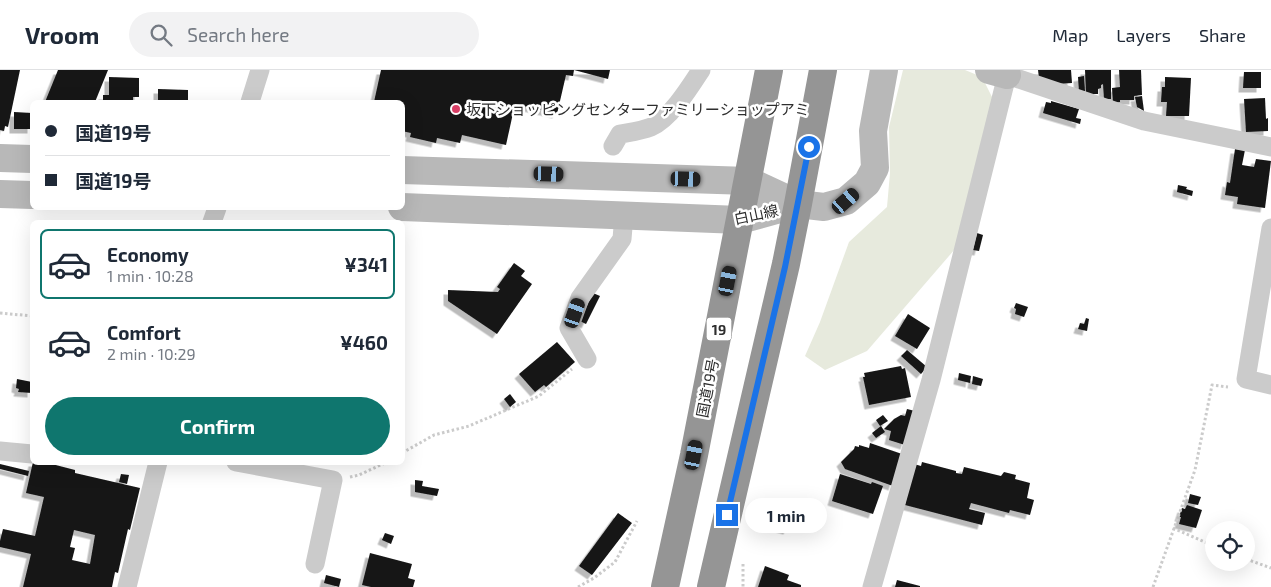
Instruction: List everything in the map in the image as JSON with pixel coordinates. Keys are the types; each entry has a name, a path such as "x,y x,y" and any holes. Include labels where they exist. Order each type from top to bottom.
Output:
{"highway":[{"name":"国道19号","path":"666,587 694,455 769,70"},
{"path":"711,587 798,204 823,70"}],"street":[{"path":"251,100 260,70"},
{"path":"613,146 620,134 636,132 654,126 678,104 701,70"},
{"path":"798,204 824,207 846,201 867,183 875,168 873,130 884,70"},
{"path":"872,587 931,380 1000,72 1144,121 1271,147"},
{"path":"0,158 30,159"},
{"name":"白山線","path":"405,170 748,181 798,204"},
{"path":"0,194 30,195"},
{"name":"白山線","path":"405,207 740,220 798,204"},
{"path":"587,358 569,328 580,298 622,239 624,215"},
{"path":"1271,228 1246,379 1271,385"},
{"path":"0,451 30,454"},
{"path":"127,587 157,465"},
{"path":"252,465 332,480 315,564"}],"path":[{"path":"0,313 30,316"},
{"path":"405,451 434,434 469,426 539,396 587,358"},
{"path":"1153,587 1195,470 1212,385 1240,388 1246,379"},
{"path":"332,480 359,475 381,465"},
{"path":"578,587 594,578 615,562 636,521"},
{"path":"1173,528 1205,542"},
{"path":"1255,562 1271,568"}],"shaded area":[{"path":"903,70 965,70 982,77 993,99 955,249 867,351 825,370 805,356 820,322 849,242 887,207 890,173 889,127"}],"building":[{"path":"0,70 20,70 8,127 5,126 4,131 0,130"},
{"path":"58,70 108,70 96,100 46,100"},
{"name":"坂下ショッピングセンターファミリーショップアミ","path":"381,70 574,70 573,76 566,75 557,114 515,104 506,145 462,135 460,143 437,138 436,143 410,137 411,133 405,132 405,100 374,100"},
{"path":"574,70 610,70 608,79"},
{"path":"1038,70 1071,70 1072,83 1055,84 1039,78"},
{"path":"1085,70 1111,70 1111,99 1104,99 1103,84 1098,89 1098,94 1086,94"},
{"path":"1119,70 1141,70 1142,95 1134,96 1134,100 1120,100 1120,102 1113,103 1112,88 1120,87"},
{"path":"1244,72 1261,72 1261,88 1243,88"},
{"path":"1084,76 1085,91 1079,92 1078,77"},
{"path":"109,77 139,78 139,97 133,97 133,100 103,100 103,95 109,95"},
{"path":"1165,77 1191,78 1189,116 1166,116 1167,102 1161,102 1162,87 1165,87"},
{"path":"158,89 188,90 188,100 158,100"},
{"path":"1142,96 1144,111 1137,107 1135,97"},
{"path":"1265,98 1268,131 1246,132 1244,99"},
{"path":"1051,101 1079,109 1076,118 1081,119 1080,124 1043,113 1046,102 1051,103"},
{"path":"14,112 30,113 30,129 14,129"},
{"path":"1235,149 1245,150 1242,165 1254,167 1256,159 1271,161 1265,208 1237,204 1238,197 1225,195 1227,182 1230,183"},
{"path":"1178,185 1193,191 1192,196 1177,192"},
{"path":"977,233 983,235 979,251 973,250"},
{"path":"514,263 525,271 521,276 532,284 497,334 448,301 448,290 498,292 500,289 497,287"},
{"path":"593,293 600,296 586,324 580,321"},
{"path":"1016,303 1028,307 1024,317 1015,314 1016,309 1014,308"},
{"path":"908,314 930,328 917,349 895,336"},
{"path":"1086,318 1089,319 1087,331 1078,329 1080,323 1084,324"},
{"path":"557,342 575,362 546,387 544,385 535,392 519,374"},
{"path":"907,350 927,367 921,374 901,356"},
{"path":"901,366 902,369 905,368 911,397 869,405 863,377 865,377 864,373"},
{"path":"959,373 971,376 970,383 958,380"},
{"path":"973,376 983,379 981,386 972,384"},
{"path":"17,379 30,382 30,393 18,392 19,389 16,388"},
{"path":"510,394 516,402 510,407 504,399"},
{"path":"907,409 915,411 905,445 889,440 891,431 884,429 894,419 901,415 905,416"},
{"path":"883,415 888,421 880,426 876,420"},
{"path":"881,426 885,432 876,438 872,433"},
{"path":"870,443 902,454 893,486 845,469 841,462 855,446 859,447 859,445 869,448"},
{"path":"922,462 962,474 964,467 1001,476 1004,472 1016,475 1015,479 1030,483 1027,498 1034,500 1030,515 1010,510 1009,513 971,503 969,509 985,513 982,525 905,505 914,464 921,466"},
{"path":"0,464 29,471 28,476 0,469"},
{"path":"32,465 56,465 75,470 75,473 140,488 118,573 115,572 112,587 23,587 31,554 0,547 0,541 3,529 35,536 44,497 26,493","holes":["74,530 95,535 90,564 72,560 75,548 70,547"]},
{"path":"121,474 129,475 127,484 119,482"},
{"path":"840,474 883,486 873,514 832,501"},
{"path":"415,480 423,481 422,486 439,489 437,496 415,492"},
{"path":"1190,494 1201,497 1198,505 1188,503"},
{"path":"773,500 792,507 791,511 794,512 788,530 762,523 766,513 761,511 764,506 768,507 769,503 772,504"},
{"path":"1187,505 1202,510 1196,528 1179,524 1182,508 1185,509"},
{"path":"618,513 632,523 592,575 579,566"},
{"path":"385,533 394,536 391,544 382,540"},
{"path":"370,553 412,564 408,578 415,580 413,587 371,587 362,585"},
{"path":"765,566 789,575 787,580 801,585 801,587 758,587"},
{"path":"326,575 341,579 339,587 324,583"},
{"path":"897,580 920,586 920,587 895,587"}],"place":[{"name":"坂下ショッピングセンターファミリーショップアミ","path":"456,109"}],"route":[{"path":"727,515 785,267 809,147"}]}
